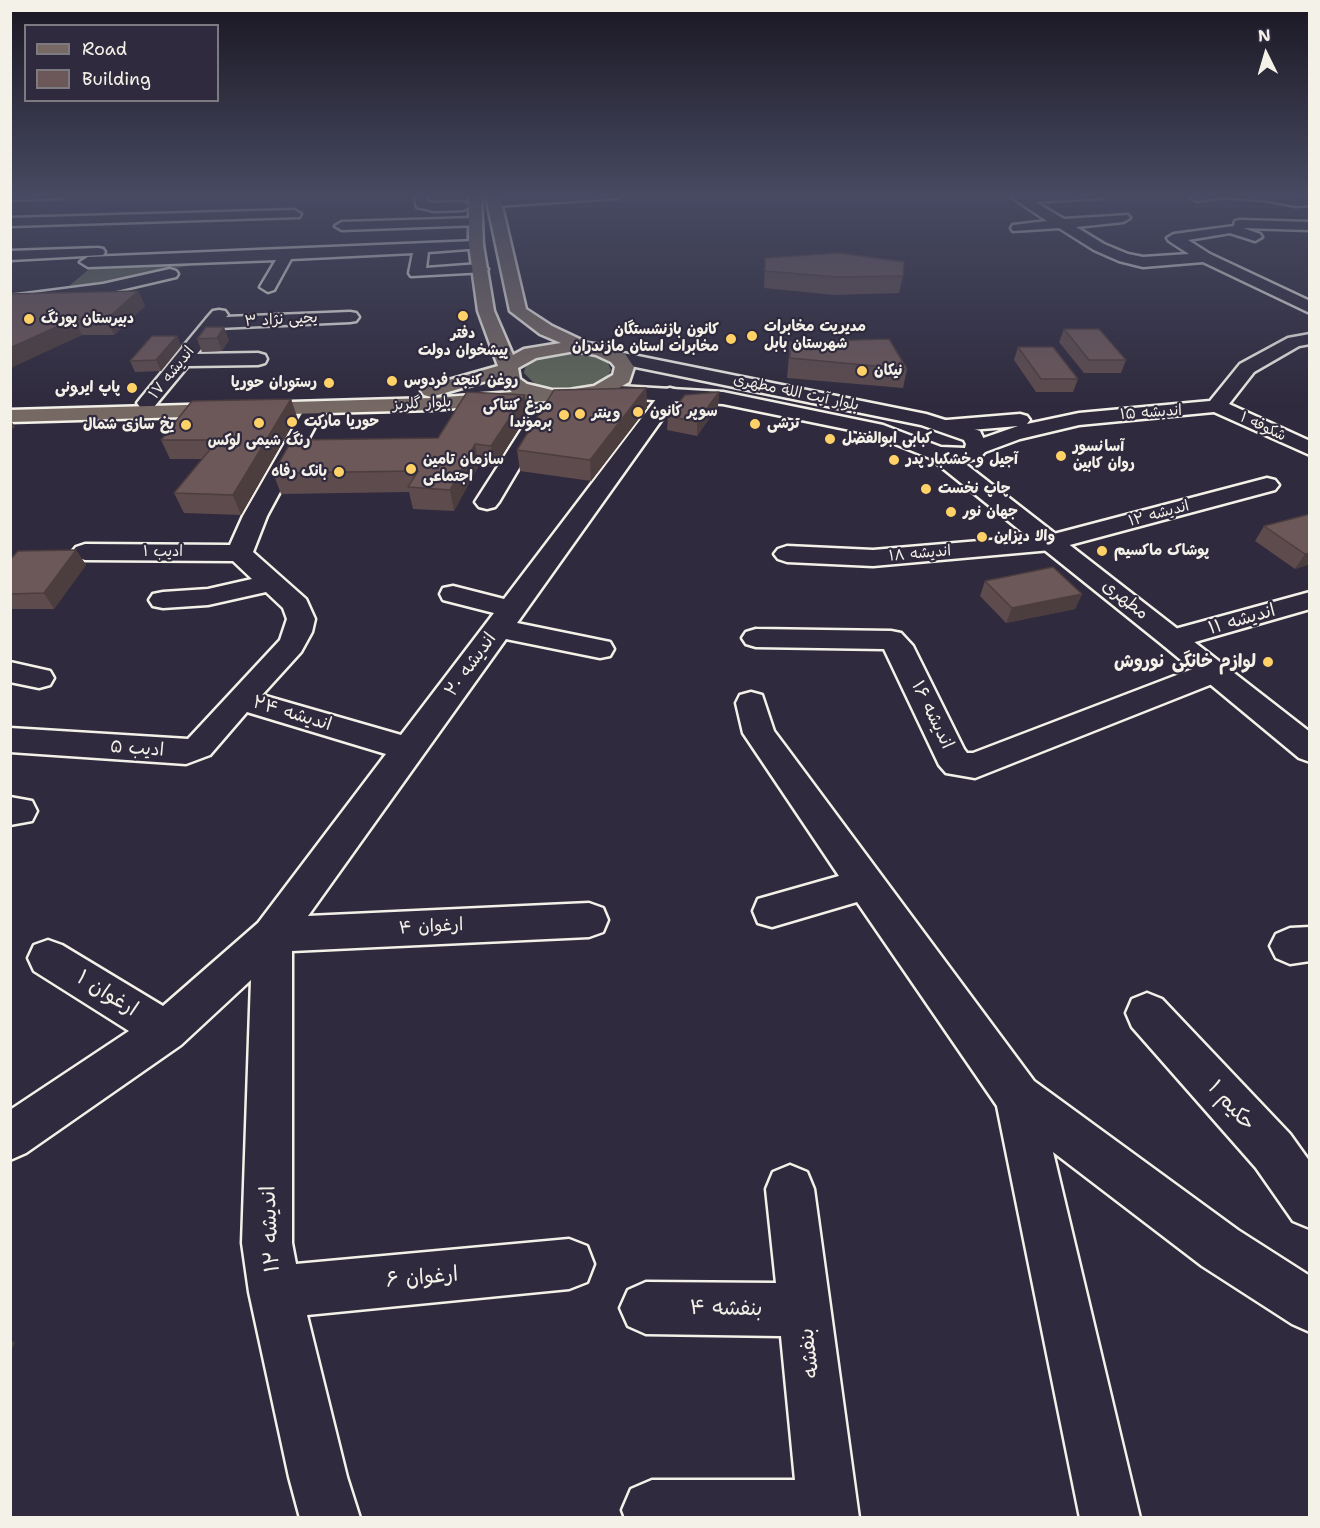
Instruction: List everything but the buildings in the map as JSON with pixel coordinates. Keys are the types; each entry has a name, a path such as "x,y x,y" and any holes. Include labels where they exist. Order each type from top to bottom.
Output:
{"main road":[{"path":"479,265 486,311 512,382 520,388 549,396"},
{"path":"509,265 518,311 546,330 618,358 625,367 622,378 600,391"},
{"path":"496,341 526,339 546,330"},
{"name":"بلوار گلریز","path":"10,406 394,398 448,387 507,367 531,353 545,349 590,348"},
{"name":"بلوار گلریز","path":"10,416 432,404 569,396 600,391"}],"street":[{"path":"53,296 84,265"},
{"path":"10,300 103,289 218,265"},
{"path":"268,287 280,265"},
{"path":"418,265 417,273 480,269"},
{"path":"1222,265 1310,308"},
{"path":"1228,268 1249,265"},
{"path":"1224,286 1259,283"},
{"path":"53,296 72,302 117,302"},
{"name":"یحیی نژاد ۳","path":"179,339 211,325 350,317"},
{"name":"اندیشه ۱۷","path":"147,403 211,325"},
{"path":"1217,406 1247,368 1294,342 1308,341"},
{"name":"بلوار آیت الله مطهری","path":"618,358 947,426 974,446"},
{"path":"183,360 258,359"},
{"path":"686,371 673,373 663,380 666,384 675,387 723,398"},
{"name":"بلوار آیت الله مطهری","path":"600,391 723,398 876,429 938,453"},
{"name":"اندیشه ۲۰","path":"10,1137 166,1031 272,935 670,394"},
{"path":"487,502 549,396"},
{"name":"اندیشه ۱۵","path":"938,453 953,455 1014,434 1078,419 1217,406"},
{"name":"شکوفه ۱","path":"1217,406 1310,449"},
{"path":"240,553 255,516 315,408"},
{"path":"947,426 1045,418 1078,419"},
{"path":"974,446 1002,504"},
{"name":"مطهری","path":"938,453 1174,639 1310,750"},
{"name":"اندیشه ١٣","path":"1052,542 1267,485"},
{"name":"اندیشه ۱۸","path":"787,554 873,558 1052,542"},
{"name":"ادیب ۱","path":"85,552 240,553"},
{"name":"اندیشه ۲۴","path":"240,553 274,582 296,605 301,619 298,632 291,645 240,699 409,749"},
{"path":"163,600 208,597 274,582"},
{"path":"453,594 505,618 600,649"},
{"name":"اندیشه ۱۱","path":"1174,639 1310,600"},
{"name":"اندیشه ۱۶","path":"756,638 891,640 899,646 951,756 958,764 975,766 1214,672"},
{"path":"10,672 39,678"},
{"name":"ادیب ۵","path":"10,740 186,752 199,747 240,699"},
{"path":"751,703 759,733 769,749 1018,1097 1220,1248 1310,1306"},
{"path":"772,911 865,885"},
{"name":"ارغوان ۴","path":"272,935 589,920"},
{"name":"اندیشه ۱۲","path":"272,935 267,1244 275,1292 318,1477 330,1518"},
{"name":"ارغوان ۱","path":"48,958 166,1031"},
{"name":"حکیم ۱","path":"1147,1013 1273,1151 1310,1204"},
{"path":"1018,1097 1110,1518"},
{"name":"بنفشه","path":"790,1189 828,1513"},
{"name":"ارغوان ۶","path":"275,1292 569,1264"},
{"name":"بنفشه ۴","path":"646,1308 805,1310"},
{"path":"652,1510 828,1513"}],"green space":[{"path":"94,265 190,265 113,283 88,287 71,287 70,285"},
{"path":"564,352 591,354 602,358 611,370 608,376 588,386 559,389 535,384 524,373 530,362 539,357"}],"place":[{"name":"دفتر پیشخوان دولت","path":"463,316"},
{"name":"دبیرستان پورنگ","path":"29,319"},
{"name":"مدیریت مخابرات شهرستان بابل","path":"752,336"},
{"name":"کانون بازنشستگان مخابرات استان مازندران","path":"731,339"},
{"name":"نیکان","path":"862,371"},
{"name":"روغن کنجد فردوس","path":"392,381"},
{"name":"رستوران حوریا","path":"329,383"},
{"name":"پاپ ایرونی","path":"132,388"},
{"name":"سوپر کانون","path":"638,412"},
{"name":"وینتر","path":"580,414"},
{"name":"مرغ کنتاکی برموندا","path":"564,415"},
{"name":"حوریا مارکت","path":"292,422"},
{"name":"رنگ شیمی لوکس","path":"259,423"},
{"name":"ترشی","path":"755,424"},
{"name":"یخ سازی شمال","path":"186,425"},
{"name":"کبابی ابوالفضل","path":"830,439"},
{"name":"آسانسور روان کابین","path":"1061,456"},
{"name":"آجیل و خشکبار پدر","path":"894,460"},
{"name":"سازمان تامین اجتماعی","path":"411,469"},
{"name":"بانک رفاه","path":"339,472"},
{"name":"چاپ نخست","path":"926,489"},
{"name":"جهان نور","path":"951,512"},
{"name":"والا دیزاین","path":"982,537"},
{"name":"پوشاک ماکسیم","path":"1102,551"},
{"name":"لوازم خانگی نوروش","path":"1268,662"}]}
